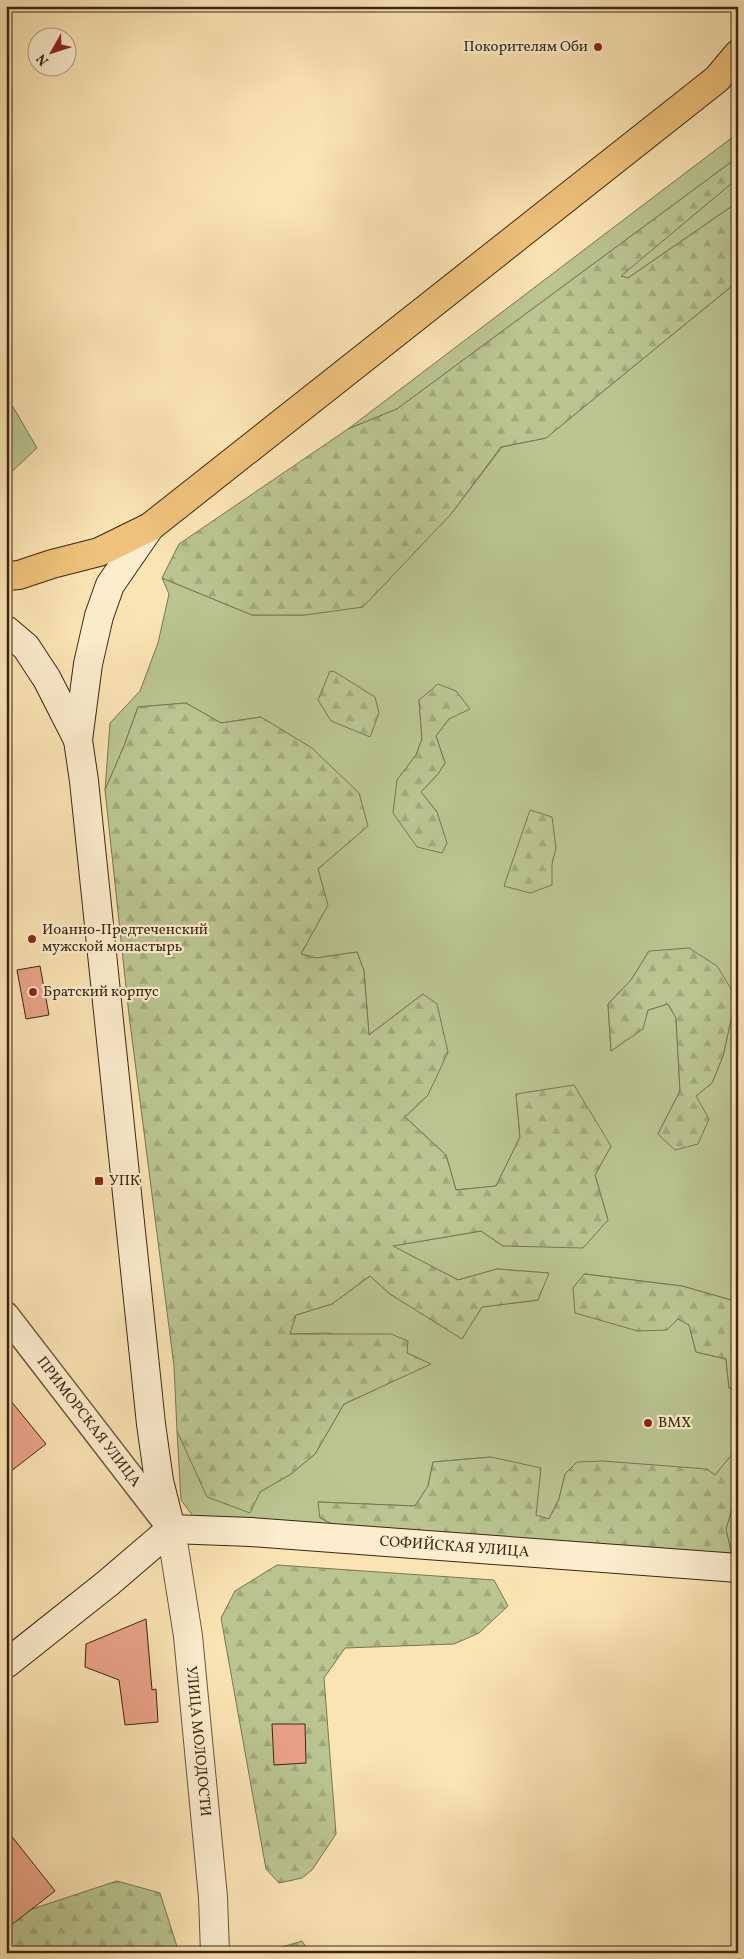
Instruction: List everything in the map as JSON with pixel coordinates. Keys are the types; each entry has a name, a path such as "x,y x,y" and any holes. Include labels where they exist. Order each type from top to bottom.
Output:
{"highway":[{"path":"6,576 19,575 99,552 150,527 629,150 717,78 738,54"}],"main road":[{"path":"78,740 88,664 99,616 110,585 150,527"},
{"path":"6,630 26,647 47,679 78,740"},
{"name":"УЛИЦА МОЛОДОСТИ","path":"78,740 84,781 152,1424 159,1481 171,1529 188,1636 213,1897 215,1953"},
{"path":"6,1664 108,1583 171,1529"},
{"name":"СОФИЙСКАЯ УЛИЦА","path":"171,1529 250,1532 738,1568"}],"street":[{"name":"ПРИМОРСКАЯ УЛИЦА","path":"6,1315 171,1529"}],"green space":[{"path":"738,133 738,157 397,409 348,429"},
{"path":"738,157 738,178 621,276 628,278 738,202 738,281 546,438 501,447 451,514 363,607 305,615 252,615 162,578 179,544 348,429 397,409"},
{"path":"738,178 738,202 628,278 620,276"},
{"path":"738,281 738,1302 682,1286 585,1274 573,1288 638,1331 678,1318 689,1325 696,1352 726,1359 729,1388 738,1389 738,1447 715,1476 565,1474 559,1499 549,1519 536,1516 491,1457 433,1462 428,1486 415,1506 319,1502 339,1527 195,1519 181,1500 177,1431 192,1462 260,1492 291,1474 315,1454 344,1404 430,1364 407,1353 329,1333 289,1334 296,1315 332,1304 370,1276 390,1294 462,1338 482,1307 538,1300 548,1273 497,1269 458,1280 392,1246 481,1231 503,1246 608,1220 595,1175 611,1146 516,1094 520,1137 496,1186 456,1190 446,1155 405,1117 428,1095 423,994 369,1035 364,971 357,952 316,958 301,954 327,905 318,869 336,853 261,717 221,723 186,703 138,707 105,790 110,723 140,691 158,643 169,594 162,578 252,615 305,615 451,514 502,447 546,438","holes":["419,700 449,719 436,736 445,763 438,774 421,792 437,812 397,780 416,755 422,739","649,951 736,997 723,1056 712,1083 696,1096 658,1134 680,1091 676,1018 668,1004 648,1010 642,1029 611,1051 608,1004 631,980"]},
{"path":"6,395 37,448 6,477"},
{"path":"330,671 335,672 375,697 379,713 370,737 331,721 318,700"},
{"path":"438,684 456,691 470,709 449,719 436,736 445,763 438,774 421,792 437,812 447,843 442,853 417,847 393,813 397,780 416,755 422,739 419,700"},
{"path":"186,703 221,723 261,717 312,748 359,793 368,826 318,869 328,905 301,954 316,958 357,952 364,971 369,1035 423,994 437,1004 448,1052 428,1095 405,1117 446,1155 456,1190 496,1186 520,1137 516,1094 574,1085 611,1146 595,1175 608,1220 583,1248 503,1246 481,1231 393,1246 458,1280 497,1269 549,1273 538,1300 482,1307 462,1339 390,1294 370,1276 332,1304 296,1315 290,1334 391,1334 408,1341 407,1353 431,1364 344,1404 315,1454 291,1474 260,1492 250,1513 207,1497 177,1431 174,1366 129,1015 105,790 138,707"},
{"path":"530,810 552,817 556,848 552,864 552,885 530,893 504,886"},
{"path":"689,948 717,966 736,997 723,1056 712,1083 696,1096 709,1119 698,1144 675,1150 658,1134 680,1091 676,1018 668,1004 648,1010 643,1029 611,1051 608,1004 631,980 649,951"},
{"path":"584,1274 682,1286 738,1302 738,1389 729,1388 726,1359 696,1352 689,1325 678,1319 667,1330 638,1331 575,1313 573,1288"},
{"path":"738,1447 738,1502 734,1502 726,1529 734,1565 339,1527 320,1518 318,1502 415,1506 428,1486 433,1462 491,1457 541,1468 536,1515 549,1519 559,1499 565,1474 577,1462 603,1461 707,1469 715,1475"},
{"path":"734,1502 738,1502 738,1565 734,1565 726,1529"},
{"path":"277,1565 494,1580 508,1606 479,1633 454,1644 345,1648 324,1678 336,1834 312,1870 302,1878 279,1883 266,1869 221,1618 235,1591"},
{"path":"117,1881 160,1893 179,1953 6,1953 6,1929 26,1911"},
{"path":"302,1941 310,1953 262,1953"}],"building":[{"name":"Братский корпус","path":"40,966 49,1015 26,1019 17,970"},
{"path":"6,1395 46,1444 6,1475"},
{"path":"146,1619 152,1690 156,1689 158,1722 125,1725 119,1680 85,1667 86,1644"},
{"path":"272,1724 305,1724 306,1763 274,1765"},
{"path":"6,1829 55,1891 6,1929"}],"place":[{"name":"Покорителям Оби","path":"598,47"},
{"name":"Иоанно-Предтеченский мужской монастырь","path":"32,939"},
{"name":"Братский корпус","path":"33,992"},
{"name":"УПК","path":"99,1181"},
{"name":"BMX","path":"648,1423"}]}
